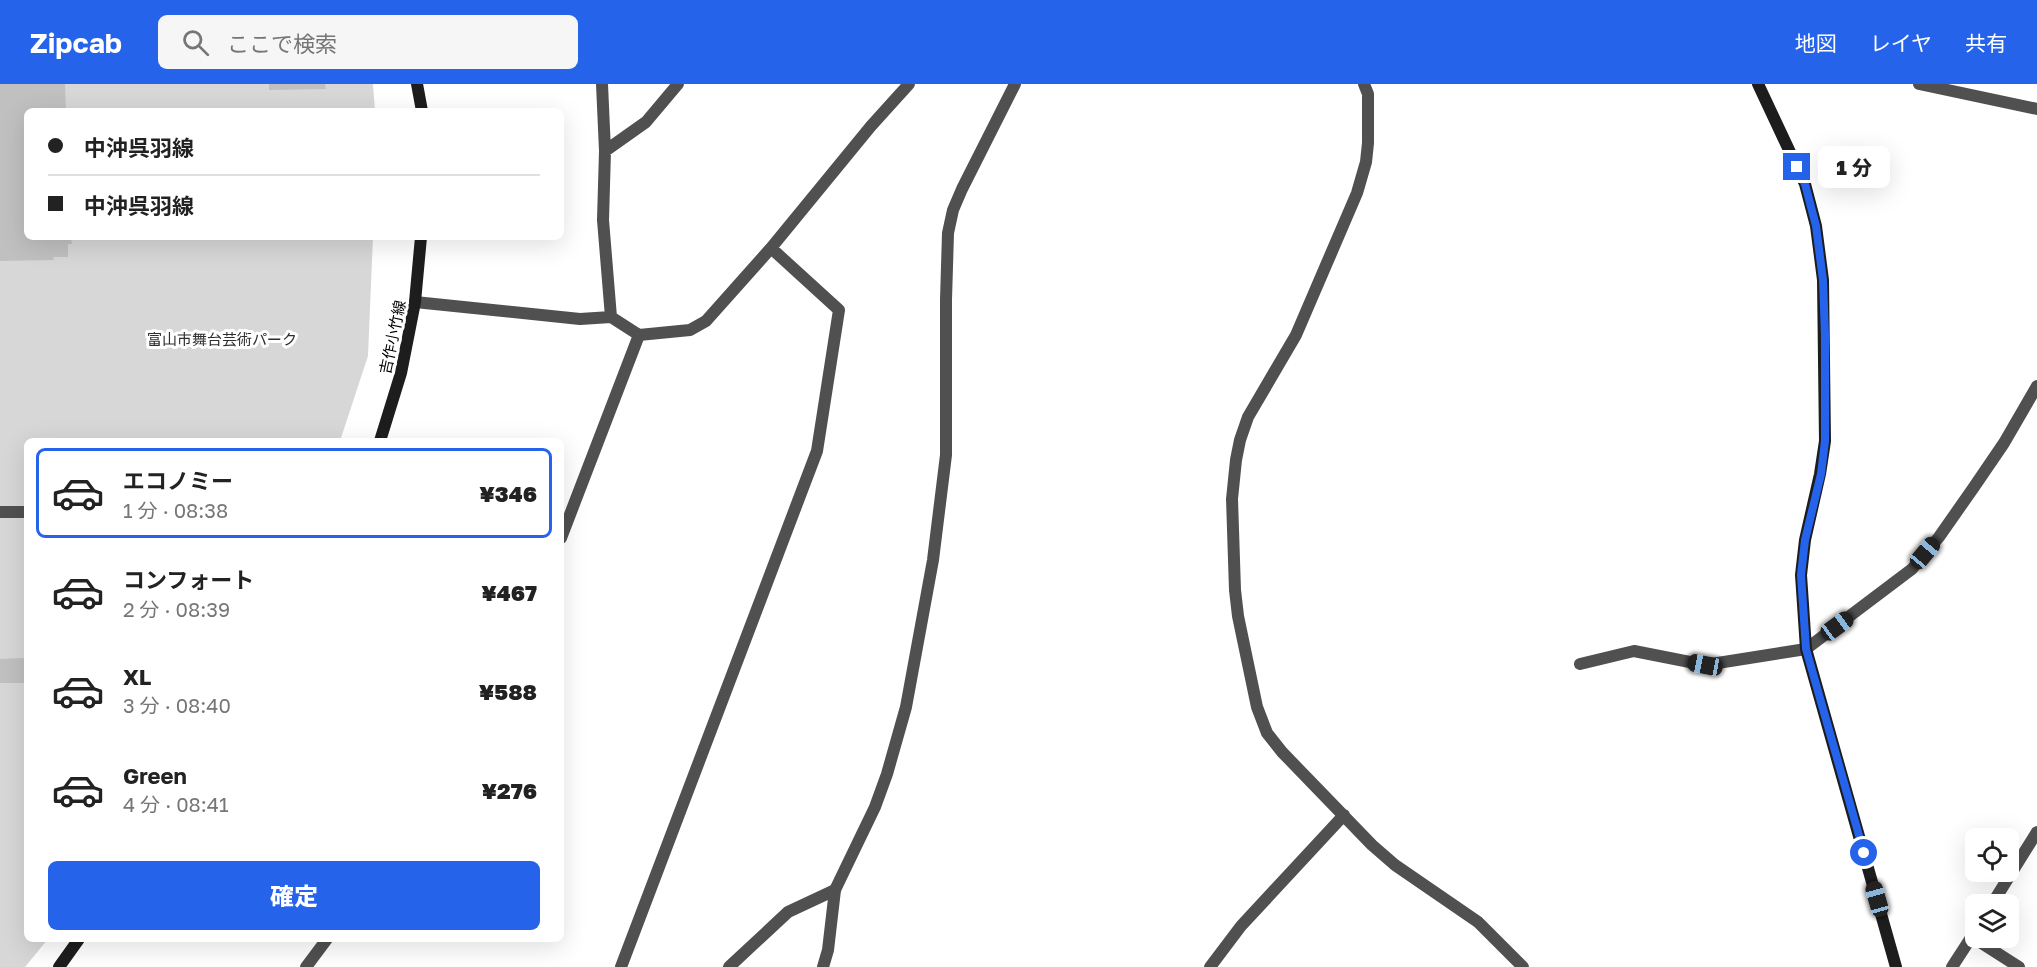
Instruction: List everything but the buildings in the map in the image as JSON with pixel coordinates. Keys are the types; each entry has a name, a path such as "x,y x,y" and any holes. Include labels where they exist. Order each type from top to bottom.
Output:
{"main road":[{"path":"417,84 421,108"},
{"path":"1758,84 1805,184 1816,226 1823,280 1825,441 1821,474 1805,540 1801,575 1806,649 1896,967"},
{"name":"吉作小竹線","path":"381,438 401,373 415,302 421,240"},
{"path":"59,967 77,942"}],"street":[{"path":"602,84 605,151 603,220 611,317"},
{"path":"605,151 646,122 678,84"},
{"path":"415,302 580,319 611,317 639,335 690,330 706,321 771,249 871,126 909,84"},
{"path":"823,967 828,950 835,890 875,807 906,707 933,560 946,454 946,300 948,233 953,210 1015,84"},
{"path":"1364,84 1368,94 1368,143 1366,162 1357,194 1296,335 1248,417 1236,460 1232,499 1236,599 1257,707 1267,733 1282,752 1395,866 1478,922 1522,967"},
{"path":"1919,84 2037,109"},
{"path":"621,967 817,451 839,310 771,249"},
{"path":"564,530 639,335"},
{"path":"1580,664 1634,651 1705,665 1806,649 1912,569 1939,537 2004,443 2037,386"},
{"path":"0,512 24,512"},
{"path":"1210,967 1241,926 1344,815"},
{"path":"1998,894 2037,831"},
{"path":"729,967 788,912 835,890"},
{"path":"306,967 325,942"},
{"path":"1952,967 1965,948"},
{"path":"1993,948 2019,967"}],"green space":[{"name":"富山市舞台芸術パーク","path":"0,84 373,84 375,108 24,108 24,240 373,240 368,356 341,438 24,438 24,942 46,942 25,967 0,967"}],"route":[{"path":"1797,167 1805,184 1816,226 1823,280 1825,335 1825,441 1821,474 1805,540 1801,575 1806,649 1864,853"}]}
